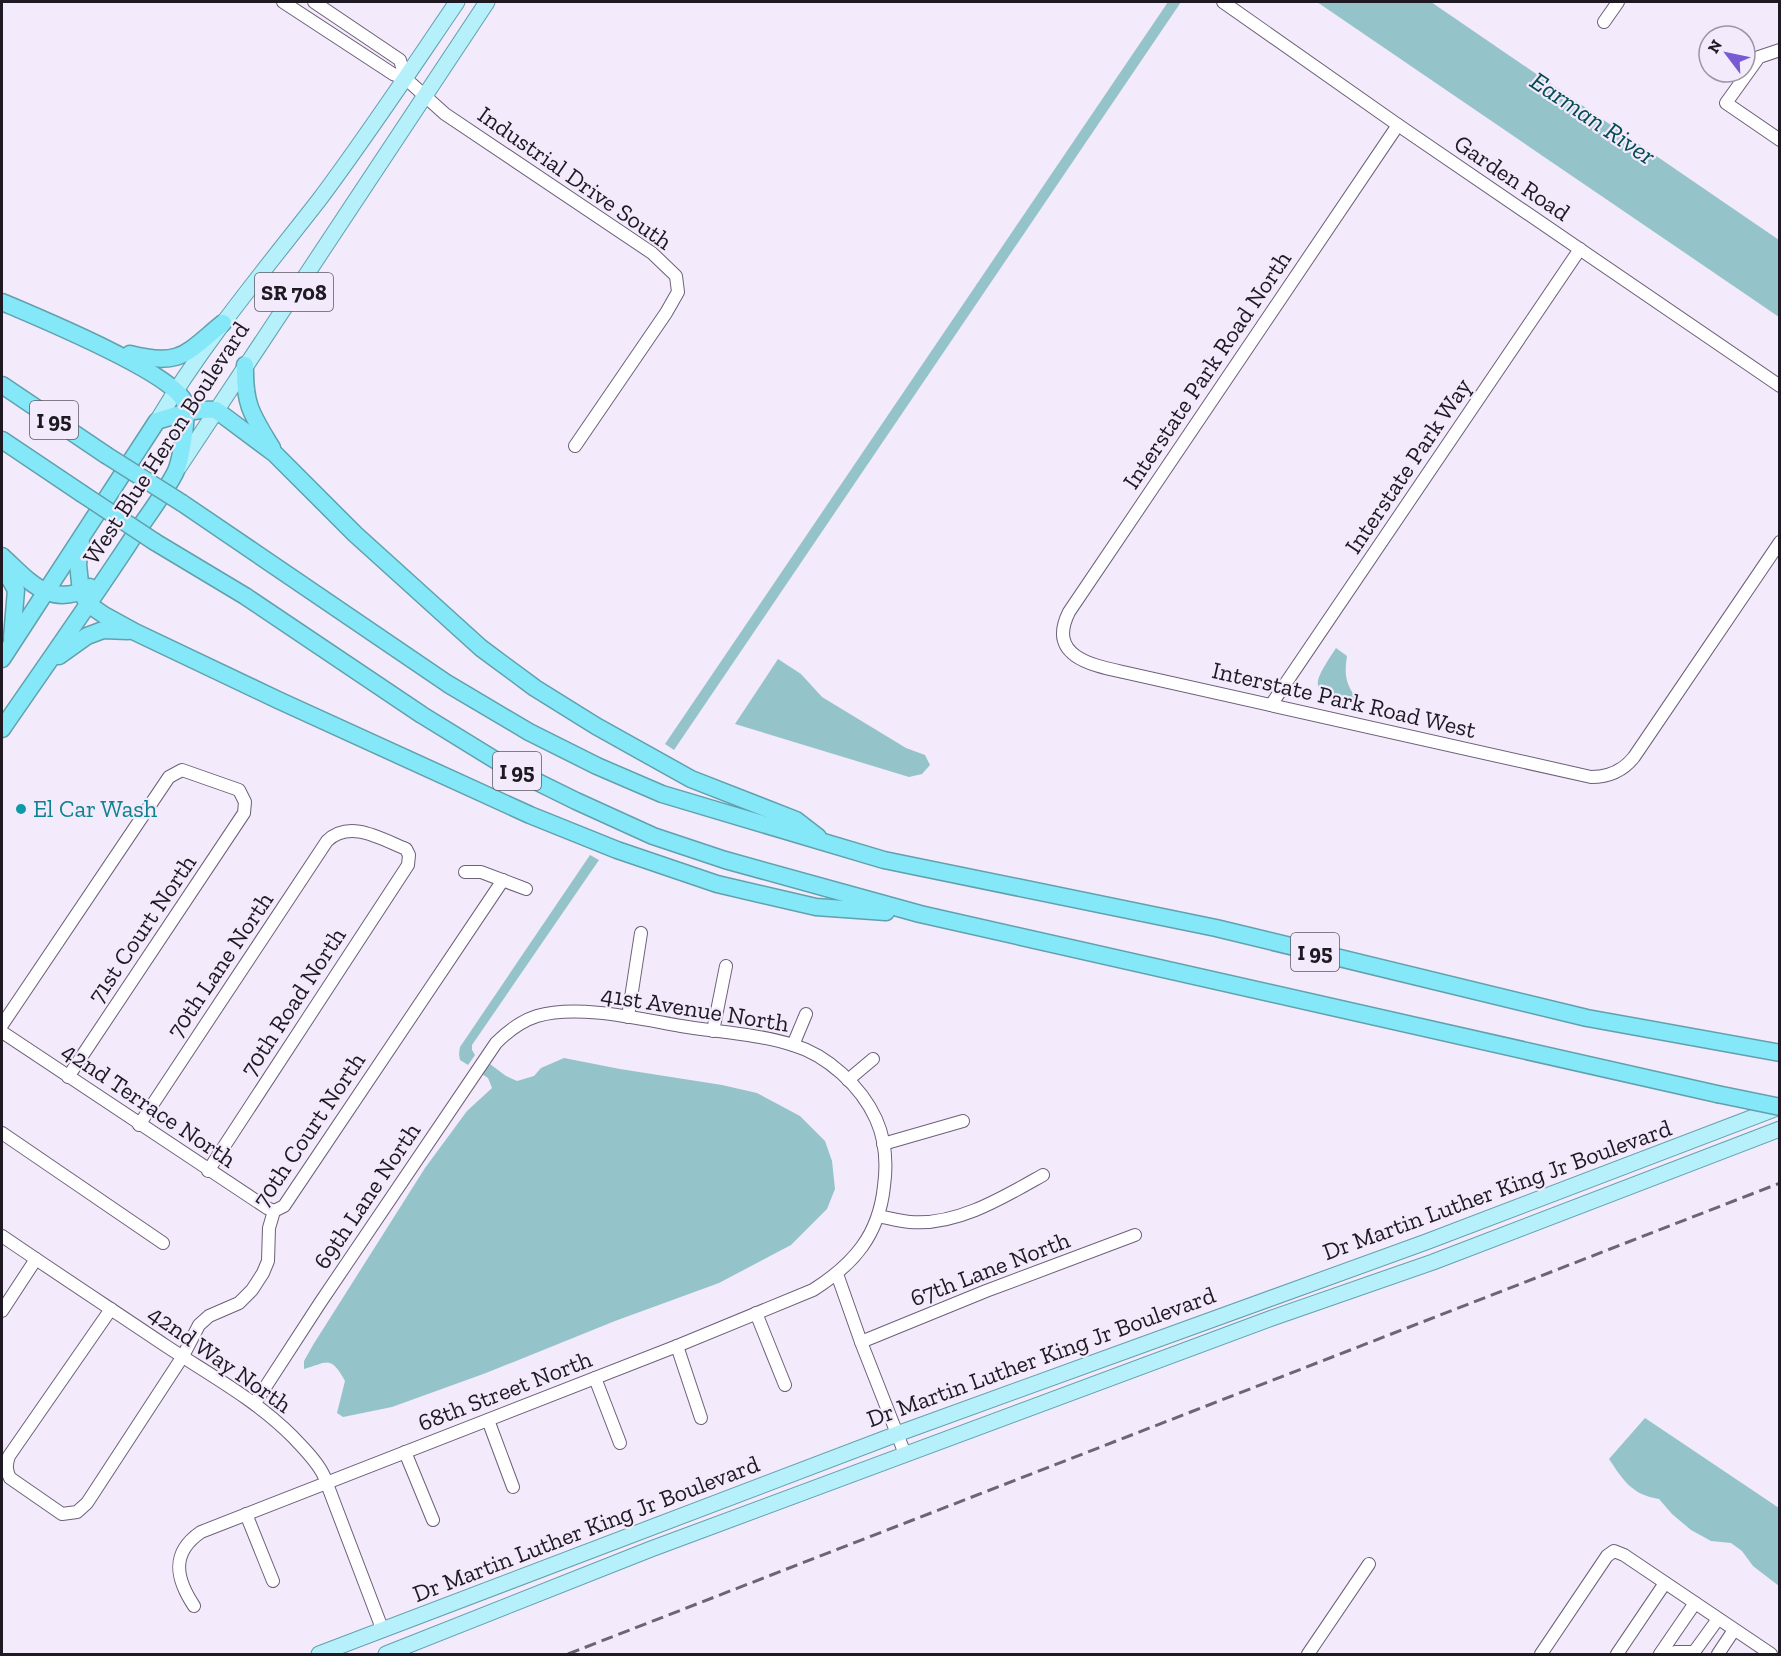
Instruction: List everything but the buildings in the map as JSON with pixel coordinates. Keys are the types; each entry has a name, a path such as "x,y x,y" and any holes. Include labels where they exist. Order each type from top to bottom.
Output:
{"highway":[{"path":"2,302 100,346 154,374 175,391 183,400 186,412 176,471"},
{"path":"100,346 148,359 172,359 186,353 223,323"},
{"path":"245,365 246,396 251,413 275,454"},
{"name":"I 95","path":"2,384 448,684 529,732 597,766 662,794 884,860 1216,928 1587,1018 1779,1053"},
{"path":"157,421 186,412 216,410 275,454 356,534 472,640 535,688 596,726 691,779 796,820 826,843"},
{"name":"West Blue Heron Boulevard","path":"2,659 157,421"},
{"name":"I 95","path":"2,440 155,542 245,596 431,721 505,766 653,836 725,860 920,914 1779,1107"},
{"name":"West Blue Heron Boulevard","path":"84,598 108,575 176,471"},
{"path":"2,729 44,668 84,598 78,564 82,537"},
{"path":"2,556 44,592 84,598 104,615 135,632 530,815 617,850 717,884 816,907 920,914"},
{"path":"2,565 16,590 12,644"},
{"path":"44,668 72,645 92,634 103,630 135,632"}],"main road":[{"name":"West Blue Heron Boulevard","path":"157,421 175,391 223,323 319,200 457,2"},
{"name":"West Blue Heron Boulevard","path":"176,471 487,2"},
{"name":"Dr Martin Luther King Jr Boulevard","path":"319,1654 897,1434 1426,1242 1779,1107"},
{"name":"Dr Martin Luther King Jr Boulevard","path":"386,1654 651,1549 1272,1318 1433,1262 1779,1129"},
{"path":"1547,1218 1556,1202 1654,1166 1672,1148"}],"street":[{"path":"283,2 393,74 405,78"},
{"path":"314,2 400,60 405,78"},
{"name":"Garden Road","path":"1223,2 1779,386"},
{"path":"1604,22 1618,2"},
{"path":"1779,50 1759,57 1726,103 1779,140"},
{"name":"Industrial Drive South","path":"405,78 445,114 652,253 676,276 678,292 666,313 575,446"},
{"name":"Interstate Park Road North","path":"1066,644 1064,631 1069,612 1398,125"},
{"name":"Interstate Park Way","path":"1271,705 1580,249"},
{"name":"Interstate Park Road West","path":"1066,644 1078,659 1091,665 1591,777 1606,776 1620,770 1634,757 1779,542"},
{"name":"71st Court North","path":"2,1025 169,777 182,770 239,790 245,802 244,813 68,1077"},
{"name":"70th Road North","path":"208,1171 408,866 409,855 406,849 357,830 339,832"},
{"name":"70th Lane North","path":"139,1125 327,841 339,832"},
{"path":"465,872 481,872 526,889"},
{"name":"70th Court North","path":"111,1309 9,1456 6,1469 10,1478 62,1514 77,1512 87,1503 183,1356 199,1324 209,1316 239,1303 258,1282 268,1261 269,1228 274,1211 285,1206 503,880"},
{"path":"628,1017 641,933"},
{"path":"713,1031 726,966"},
{"name":"41st Avenue North","path":"524,1022 542,1015 563,1012 628,1017 793,1045 820,1058 848,1080 874,1114 883,1144 885,1175 878,1216 863,1247 837,1274"},
{"path":"793,1045 806,1014"},
{"name":"69th Lane North","path":"255,1403 496,1043 524,1022"},
{"name":"42nd Terrace North","path":"2,1032 208,1171 274,1211"},
{"path":"848,1080 873,1059"},
{"path":"883,1144 963,1121"},
{"path":"2,1133 164,1243"},
{"path":"878,1216 908,1222 942,1220 986,1205 1043,1175"},
{"name":"67th Lane North","path":"861,1342 986,1291 1135,1235"},
{"name":"42nd Way North","path":"2,1236 255,1403 302,1446 317,1464 326,1483 384,1631"},
{"path":"2,1311 36,1259"},
{"path":"837,1274 905,1454"},
{"name":"68th Street North","path":"194,1605 182,1586 179,1572 180,1557 187,1544 201,1532 677,1346 813,1290 837,1274"},
{"path":"756,1313 785,1384"},
{"path":"677,1346 701,1418"},
{"path":"595,1378 620,1443"},
{"path":"488,1420 513,1487"},
{"path":"405,1452 433,1520"},
{"path":"246,1514 273,1581"},
{"path":"1541,1654 1607,1556 1614,1551 1624,1555 1772,1654"},
{"path":"1308,1654 1369,1564"},
{"path":"1617,1654 1665,1583"},
{"path":"1660,1654 1695,1603"},
{"path":"1673,1654 1675,1652 1694,1653 1718,1618"},
{"path":"1718,1654 1734,1630"}],"water":[{"path":"1168,2 1181,2 674,750 665,744"},
{"name":"Earman River","path":"1317,2 1431,2 1779,240 1779,317"},
{"path":"1336,648 1347,656 1347,679 1357,700 1329,694 1318,686 1321,672"},
{"path":"778,659 801,674 822,697 906,748 925,755 930,765 922,774 909,777 735,724"},
{"path":"590,855 599,860 472,1045 475,1055 468,1065 460,1060 460,1047"},
{"path":"564,1058 757,1093 800,1116 825,1141 832,1161 835,1189 827,1209 791,1245 719,1283 392,1407 343,1417 337,1413 345,1381 336,1367 323,1363 304,1369 304,1361 313,1345 425,1168 467,1111 492,1088 488,1078 482,1074 490,1064 517,1081 534,1076 541,1068"},
{"path":"1645,1418 1779,1508 1779,1586 1753,1566 1742,1551 1731,1543 1711,1541 1691,1530 1659,1499 1642,1494 1624,1480 1609,1459"}],"railway":[{"path":"568,1654 1780,1183"}],"place":[{"name":"El Car Wash","path":"21,809"}]}
